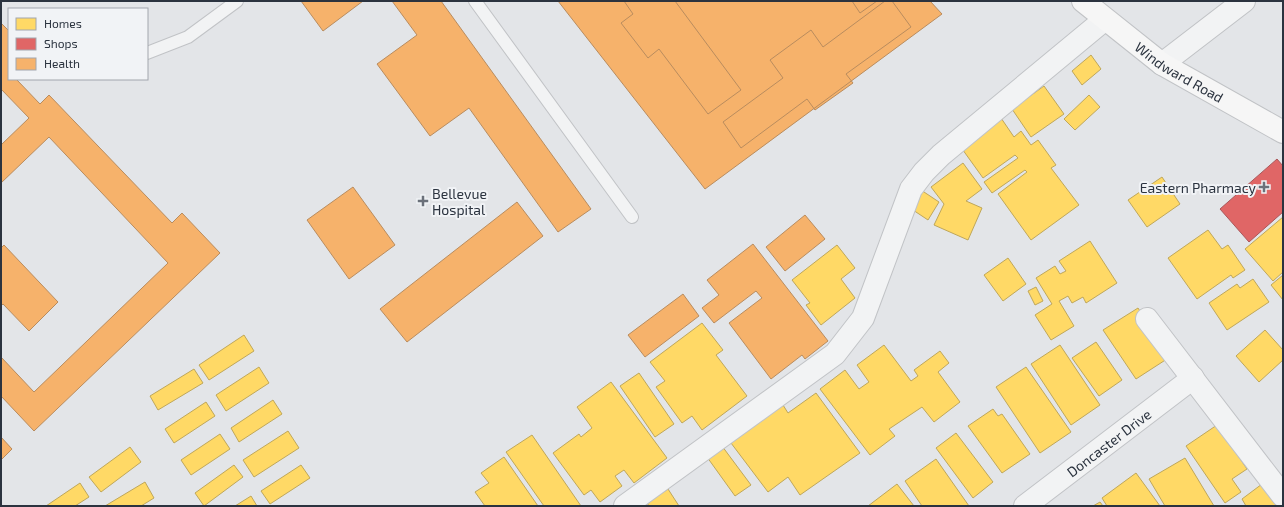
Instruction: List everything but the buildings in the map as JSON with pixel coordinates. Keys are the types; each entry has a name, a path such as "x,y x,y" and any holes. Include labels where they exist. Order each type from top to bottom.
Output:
{"main road":[{"name":"Windward Road","path":"1083,1 1104,20 1162,64 1283,132"}],"street":[{"path":"1162,64 1244,1"},
{"path":"625,506 835,354 863,318 911,189 924,172 941,155 1104,20"},
{"path":"1147,319 1281,487"},
{"name":"Doncaster Drive","path":"1025,506 1193,378"}],"lane":[{"path":"148,53 188,37 237,1"},
{"path":"475,1 632,217"}],"place":[{"name":"Eastern Pharmacy","path":"1264,187"},
{"name":"Bellevue Hospital","path":"423,201"}]}
